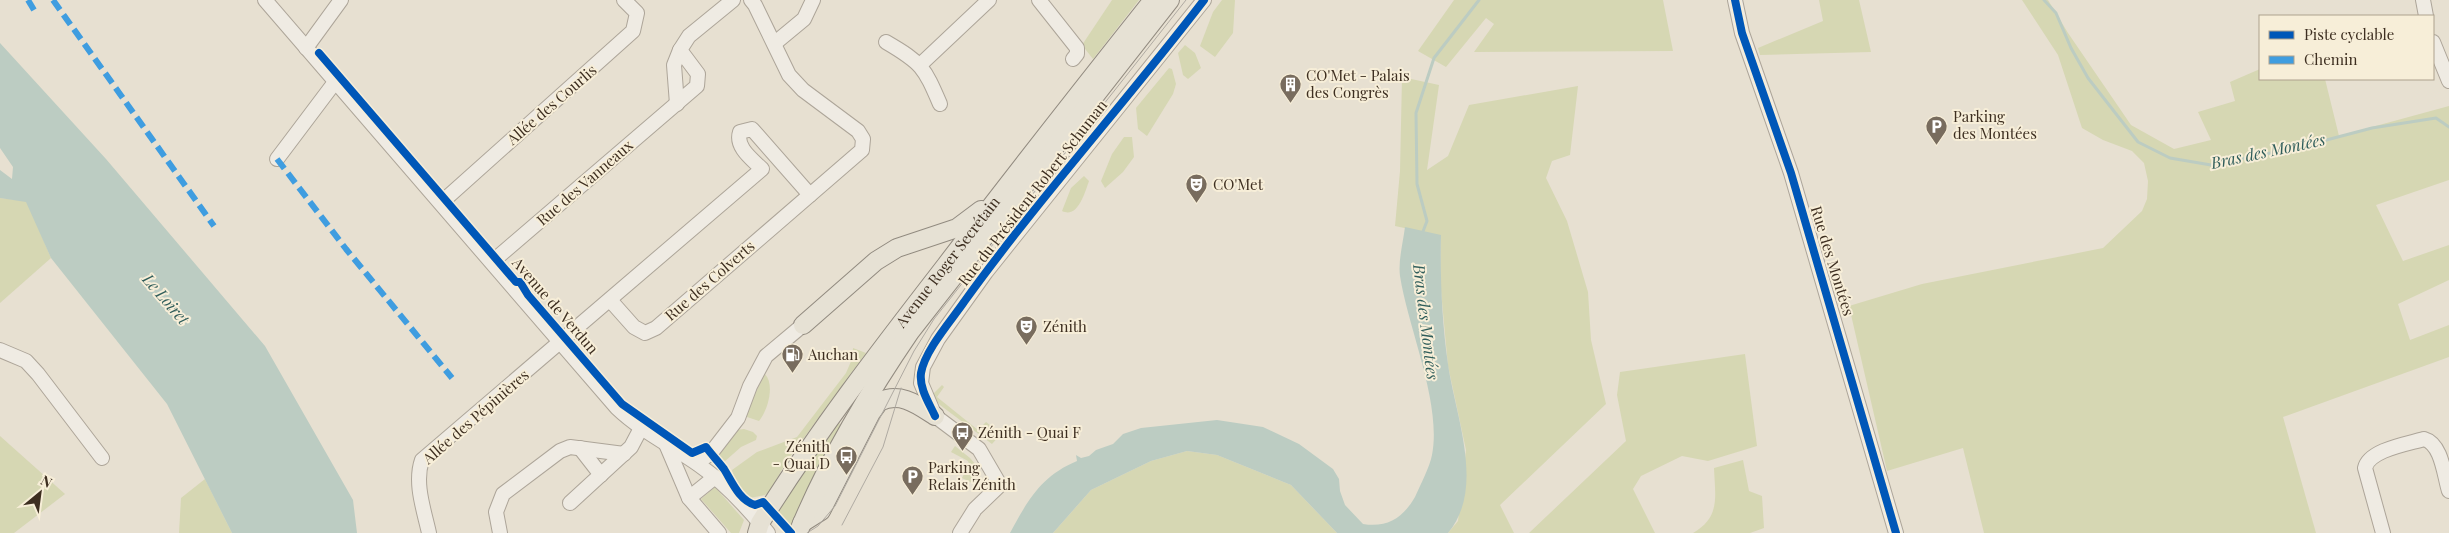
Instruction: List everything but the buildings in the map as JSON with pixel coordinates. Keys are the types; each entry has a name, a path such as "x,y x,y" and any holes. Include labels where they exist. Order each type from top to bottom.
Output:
{"main road":[{"name":"Avenue Roger Secrétain","path":"761,530 827,422 1151,0"},
{"name":"Avenue Roger Secrétain","path":"800,528 856,417 910,332 1170,0"},
{"path":"803,325 876,261 897,248 957,228 1004,190"},
{"path":"800,528 821,511 871,413 880,402 902,398 920,406 935,416"}],"street":[{"name":"Avenue de Verdun","path":"265,0 442,202 617,408 641,428 697,463 715,477 761,530"},
{"path":"306,48 341,0"},
{"name":"Allée des Courlis","path":"442,202 633,32 637,13 624,0"},
{"path":"677,104 674,65 680,50 689,36 733,0"},
{"path":"751,0 756,5 775,43 804,19 813,0"},
{"path":"920,65 989,0"},
{"path":"1039,0 1077,48 1077,54 1073,58"},
{"name":"Rue du Président Robert Schuman","path":"960,533 975,508 1000,485 980,449 935,416 923,391 921,378 926,361 938,338 986,272 1204,0"},
{"name":"Rue des Montées","path":"1735,0 1742,33 1792,173 1896,533"},
{"path":"2423,0 2426,15"},
{"path":"886,42 920,65 928,76 940,104"},
{"name":"Rue des Colverts","path":"610,300 634,327 645,333 656,328 862,150 863,140 858,131 803,90 789,75 775,43"},
{"path":"2434,44 2449,81"},
{"name":"Rue des Vanneaux","path":"492,262 697,86 698,74 680,50"},
{"path":"277,159 335,82"},
{"path":"762,169 740,146 738,138 740,132 752,129 810,195"},
{"path":"561,343 618,291 777,157"},
{"path":"697,463 711,453 738,418 750,386 766,356 803,325"},
{"name":"Allée des Pépinières","path":"429,533 418,470 422,460 561,343"},
{"path":"0,350 11,353 26,361 102,458"},
{"path":"570,503 631,447 641,428"},
{"path":"2383,533 2365,468 2372,455 2424,439 2429,441 2436,447 2449,491"},
{"path":"666,444 689,498 719,533"},
{"path":"500,533 496,512 503,494 560,451 570,447 624,454"},
{"path":"580,448 601,475"},
{"path":"689,498 715,477"}],"green space":[{"path":"1112,0 1139,0 1093,59 1082,45"},
{"path":"1222,0 1235,0 1233,33 1215,57 1200,46 1213,12"},
{"path":"1454,0 1663,0 1673,51 1474,52 1494,24 1486,18 1446,67 1418,51"},
{"path":"1819,0 1859,0 1871,52 1760,55 1758,48 1823,21"},
{"path":"2022,0 2048,0 2068,33 2131,125 2174,149 2211,140 2198,112 2235,101 2230,82 2259,69 2259,80 2325,80 2339,136 2449,106 2449,180 2376,205 2403,261 2449,245 2449,280 2398,304 2410,340 2449,325 2449,357 2283,417 2316,533 1984,533 1963,448 1887,471 1849,306 1922,284 2103,248 2142,211 2147,199 2148,181 2144,163 2132,151 2103,140 2082,128 2058,55"},
{"path":"1185,45 1195,53 1201,68 1188,79 1183,75 1178,53"},
{"path":"1169,68 1172,69 1176,84 1173,94 1147,136 1138,129 1136,108"},
{"path":"1402,77 1439,85 1427,170 1448,156 1469,105 1578,86 1570,155 1552,161 1546,178 1567,221 1588,292 1591,340 1606,404 1500,505 1514,533 1448,533 1458,521 1466,450 1448,366 1440,280 1441,236 1395,226 1400,171"},
{"path":"1124,137 1132,137 1134,157 1123,172 1105,188 1101,181 1112,154"},
{"path":"1084,176 1089,181 1077,208 1068,212 1062,211 1071,188"},
{"path":"0,198 27,201 51,258 0,303"},
{"path":"853,348 866,353 787,461 769,492 765,495 750,498 735,484 732,470 757,452 797,437 846,373 852,359"},
{"path":"1745,354 1757,446 1708,461 1682,456 1641,476 1633,489 1655,533 1529,533 1626,441 1617,395 1620,372"},
{"path":"765,374 770,384 770,391 765,411 759,421 747,417 746,411"},
{"path":"942,385 944,387 937,397 978,430 986,422 1001,434 992,444 940,405 932,395"},
{"path":"838,422 843,427 791,528 775,513"},
{"path":"744,429 753,432 757,436 756,440 741,447 724,462 718,459 718,454 736,430"},
{"path":"0,436 65,494 14,533 0,533"},
{"path":"955,446 977,466 974,484 962,478 969,464 968,461 951,452"},
{"path":"1187,451 1217,455 1291,485 1337,533 1053,533 1091,490 1151,461"},
{"path":"1743,460 1749,491 1762,496 1764,528 1750,533 1693,533 1702,527 1712,513 1715,497 1714,468"},
{"path":"205,479 232,533 179,533 181,498"},
{"path":"715,487 744,520 739,533 731,533 701,499"}],"water":[{"name":"Le Loiret","path":"0,43 106,159 265,346 353,500 357,533 232,533 167,404 51,258 26,202 0,198 0,170 12,179 13,167 0,148"},
{"path":"1405,227 1441,235 1442,300 1446,348 1465,451 1467,473 1465,495 1459,515 1448,533 1337,533 1291,485 1217,455 1187,451 1151,461 1091,490 1053,533 1010,533 1037,490 1054,474 1077,461 1076,455 1081,458 1089,456 1096,450 1113,444 1123,434 1141,428 1217,420 1263,427 1299,444 1333,469 1339,479 1340,491 1345,505 1363,524 1387,523 1400,516 1415,497 1425,476 1432,455 1434,435 1423,366 1400,276 1400,258"}],"waterway":[{"name":"Bras des Montées","path":"1422,234 1427,221 1417,184 1416,113 1434,58 1479,0"},
{"name":"Bras des Montées","path":"2044,0 2056,13 2071,48 2088,78 2138,142 2170,158 2211,165 2296,148 2372,128 2436,118 2449,127"}],"tram line":[{"path":"807,533 818,526 835,506 914,351 934,319 1186,0"},
{"path":"842,525 883,447 901,388"}],"marked path":[{"path":"28,0 34,10"},
{"path":"53,0 214,226"},
{"path":"277,159 346,249 452,378"}],"cycle path":[{"path":"935,416 925,395 921,379 923,364 933,345 1022,225 1204,0"},
{"path":"1735,0 1742,33 1791,173 1896,533"},
{"path":"319,53 516,282 520,282 528,295 622,404 692,453 706,447 724,469 740,495 749,503 755,505 763,502 791,533"}],"place":[{"name":"CO'Met - Palais des Congrès","path":"1290,104"},
{"name":"Parking des Montées","path":"1937,145"},
{"name":"CO'Met","path":"1197,204"},
{"name":"Zénith","path":"1027,346"},
{"name":"Auchan","path":"792,374"},
{"name":"Zénith - Quai F","path":"962,452"},
{"name":"Zénith - Quai D","path":"846,475"},
{"name":"Parking Relais Zénith","path":"912,496"}]}
